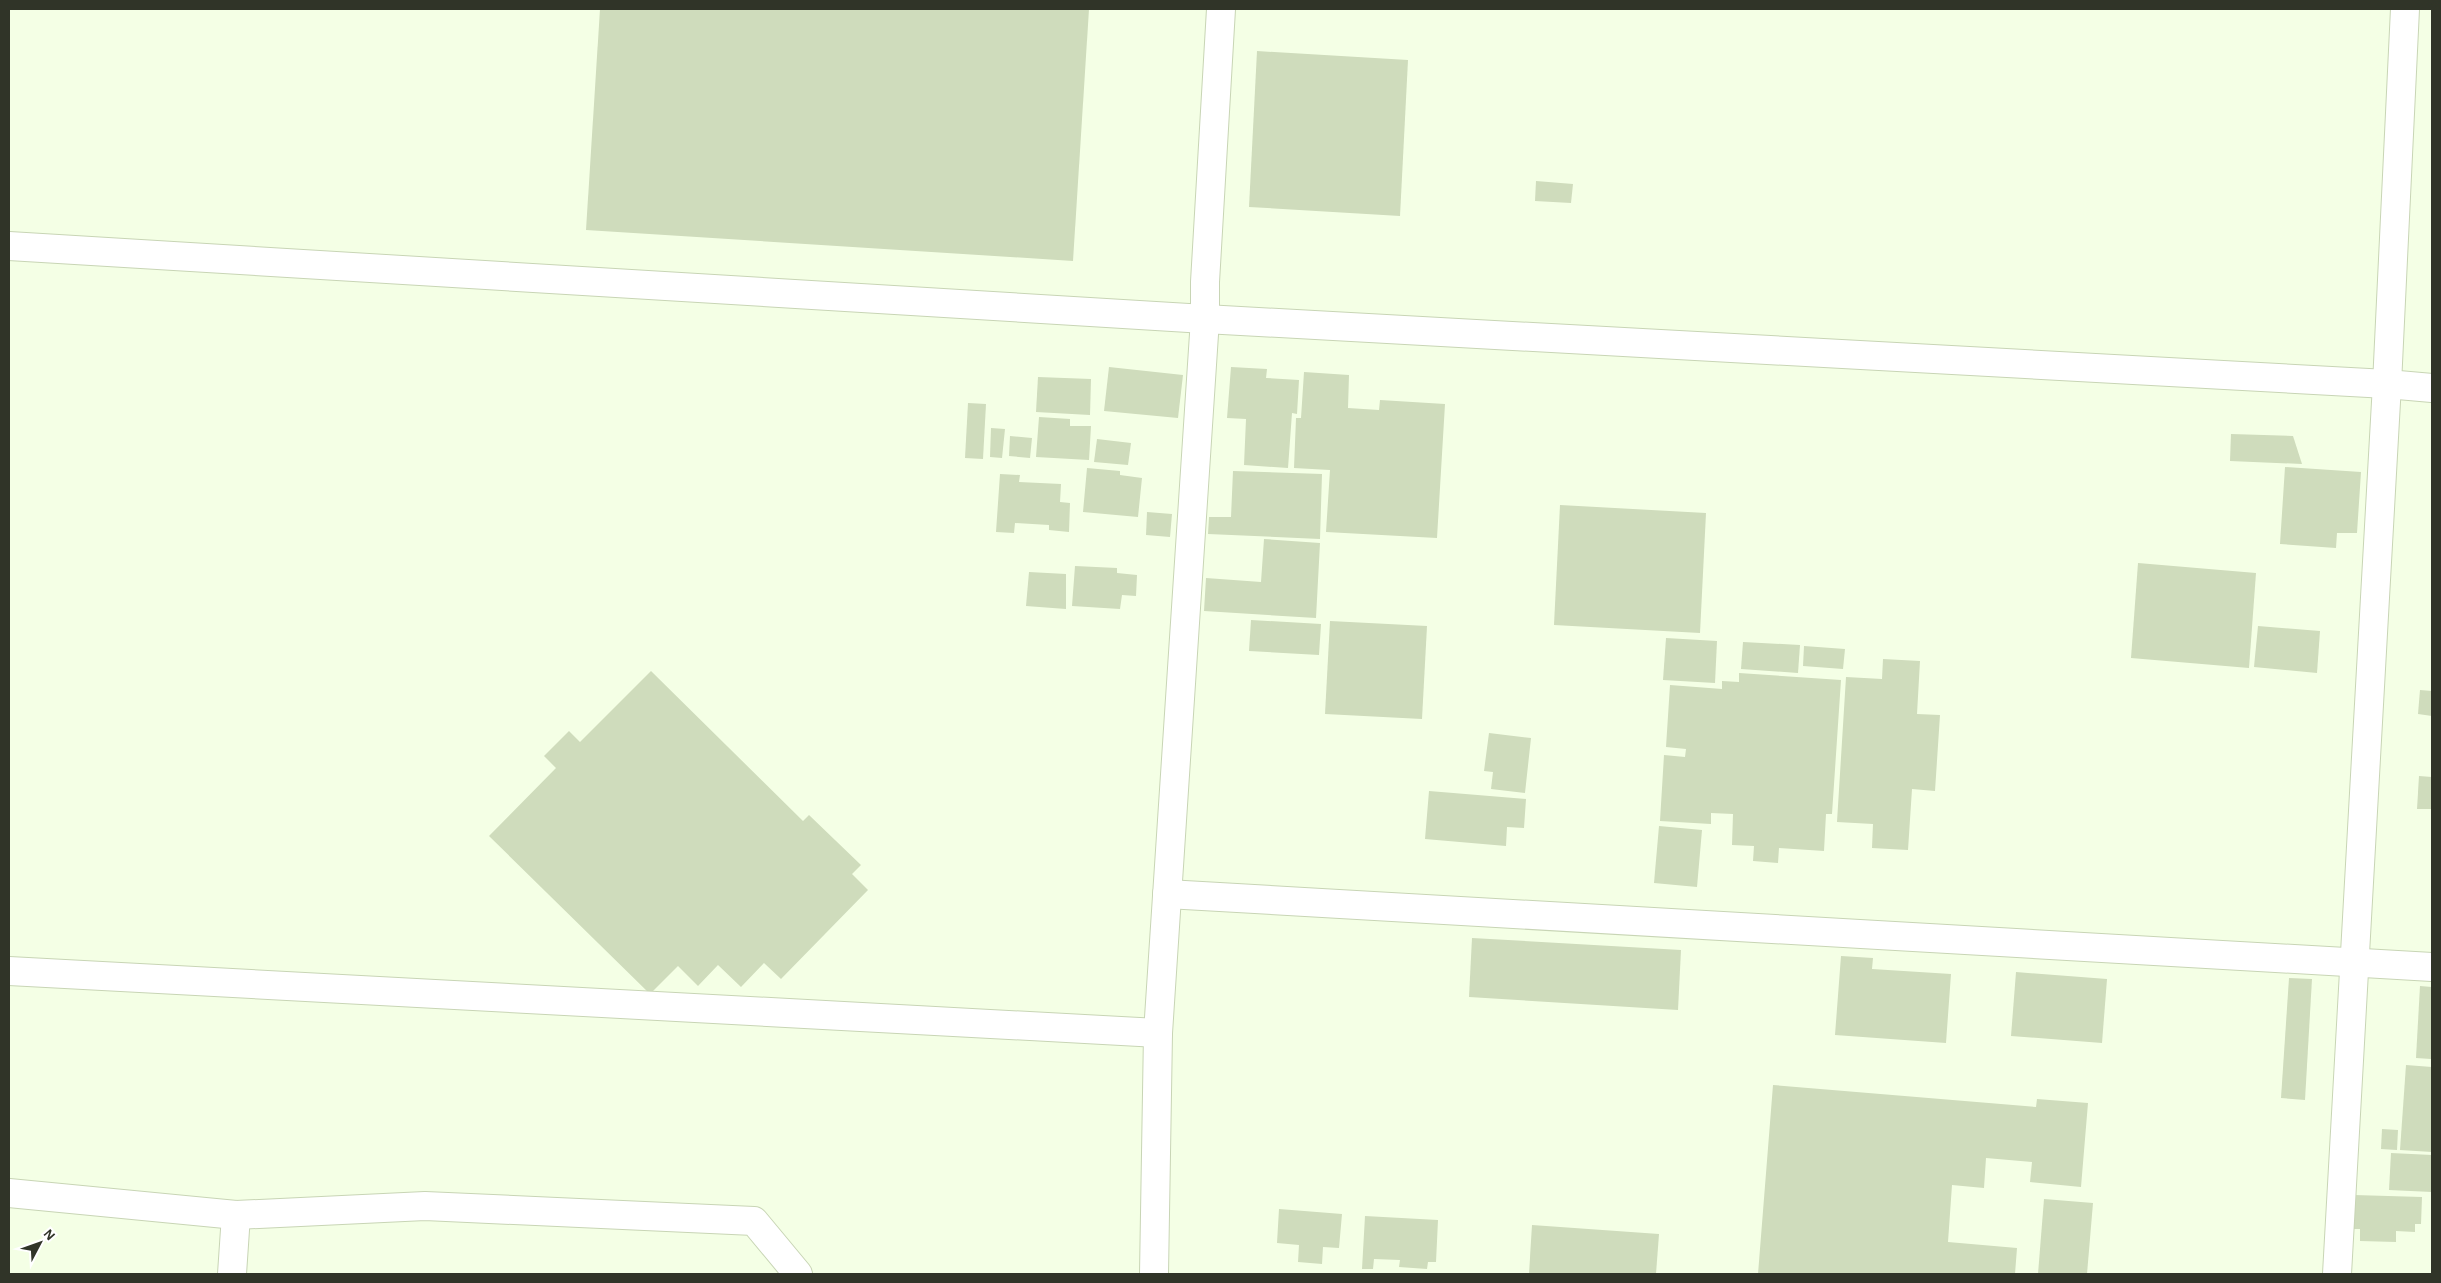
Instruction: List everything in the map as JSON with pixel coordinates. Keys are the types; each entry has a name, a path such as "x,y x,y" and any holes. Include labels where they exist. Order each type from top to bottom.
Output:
{"street":[{"path":"1154,1274 1158,1033 1205,319 1205,282 1221,9"},
{"path":"2337,1274 2387,384 2405,9"},
{"path":"9,246 1205,319 2432,388"},
{"path":"1167,894 2432,968"},
{"path":"9,971 1158,1033"},
{"path":"9,1193 236,1215 426,1206 754,1221 798,1274"},
{"path":"232,1274 236,1215"}],"building":[{"path":"600,9 1089,9 1073,261 586,230"},
{"path":"1257,51 1408,60 1400,216 1249,207"},
{"path":"1536,181 1573,184 1571,203 1535,201"},
{"path":"1109,367 1183,375 1178,418 1104,411"},
{"path":"1231,367 1267,369 1266,378 1299,380 1297,414 1292,413 1288,468 1244,465 1246,419 1227,418"},
{"path":"1304,372 1349,375 1348,408 1379,410 1380,400 1445,404 1437,538 1326,532 1330,470 1294,468 1296,418 1301,418"},
{"path":"1038,377 1091,379 1090,415 1036,412"},
{"path":"968,403 986,404 983,459 965,458"},
{"path":"1039,417 1070,419 1070,426 1091,426 1089,460 1036,457"},
{"path":"991,428 1005,429 1002,458 990,457"},
{"path":"2231,434 2293,436 2302,464 2230,461"},
{"path":"1010,436 1032,438 1030,458 1009,456"},
{"path":"1097,439 1131,443 1128,465 1094,462"},
{"path":"2285,467 2361,472 2357,533 2337,533 2336,548 2280,544"},
{"path":"1087,468 1120,471 1120,475 1142,478 1138,517 1083,512"},
{"path":"1233,471 1322,474 1320,539 1208,534 1209,517 1231,517"},
{"path":"1000,474 1020,475 1019,482 1061,484 1060,502 1070,503 1069,532 1049,530 1049,525 1015,523 1014,533 996,532"},
{"path":"1560,505 1706,513 1700,633 1554,625"},
{"path":"1147,512 1172,514 1170,537 1146,535"},
{"path":"1264,539 1320,543 1316,618 1204,611 1206,578 1261,582"},
{"path":"2138,563 2256,573 2249,668 2131,658"},
{"path":"1075,566 1117,568 1117,573 1137,575 1136,596 1122,595 1120,609 1072,606"},
{"path":"1029,572 1066,574 1066,609 1026,606"},
{"path":"1251,620 1321,624 1319,655 1249,651"},
{"path":"1330,621 1427,626 1422,719 1325,714"},
{"path":"2258,626 2320,631 2317,673 2254,667"},
{"path":"1666,638 1717,641 1715,683 1663,680"},
{"path":"1743,642 1800,645 1798,673 1741,669"},
{"path":"1804,646 1845,649 1843,669 1803,666"},
{"path":"1883,659 1920,661 1917,714 1940,715 1935,791 1912,789 1908,850 1872,848 1873,824 1837,822 1846,677 1882,679"},
{"path":"651,671 803,821 809,815 861,865 852,874 868,890 781,979 764,963 741,987 718,965 698,986 678,966 650,994 489,836 556,768 544,756 569,731 580,742"},
{"path":"1739,673 1841,680 1832,814 1826,814 1824,851 1779,848 1778,863 1753,861 1754,846 1732,845 1733,814 1711,813 1711,824 1660,821 1664,755 1685,757 1686,749 1666,747 1670,685 1722,689 1722,681 1739,682"},
{"path":"2420,690 2432,691 2432,716 2418,714"},
{"path":"1489,733 1531,738 1525,793 1491,789 1493,772 1484,771"},
{"path":"2419,776 2432,777 2432,809 2417,809"},
{"path":"1429,791 1526,799 1524,828 1507,827 1506,846 1425,839"},
{"path":"1659,826 1702,830 1697,887 1654,883"},
{"path":"1472,938 1681,950 1678,1010 1469,997"},
{"path":"1841,956 1873,958 1872,969 1951,974 1946,1043 1835,1035"},
{"path":"2016,972 2107,979 2102,1043 2011,1036"},
{"path":"2289,978 2312,979 2305,1100 2281,1098"},
{"path":"2420,986 2432,987 2431,1059 2416,1058"},
{"path":"2406,1065 2432,1067 2432,1152 2400,1150"},
{"path":"1773,1085 2036,1107 2037,1099 2088,1103 2081,1187 2030,1182 2032,1162 1986,1158 1984,1188 1952,1185 1948,1242 2017,1248 2015,1274 1758,1274"},
{"path":"2382,1129 2398,1130 2397,1150 2381,1149"},
{"path":"2391,1153 2432,1155 2432,1192 2389,1190"},
{"path":"2354,1195 2422,1197 2421,1224 2415,1224 2415,1232 2396,1231 2396,1242 2360,1241 2360,1229 2353,1229"},
{"path":"2044,1199 2093,1203 2087,1274 2038,1274"},
{"path":"1279,1209 1342,1214 1339,1248 1323,1247 1322,1264 1298,1262 1299,1245 1277,1243"},
{"path":"1365,1216 1438,1220 1436,1262 1428,1262 1427,1269 1399,1267 1400,1260 1374,1259 1373,1269 1362,1269"},
{"path":"1532,1225 1659,1234 1656,1274 1529,1274"}]}
